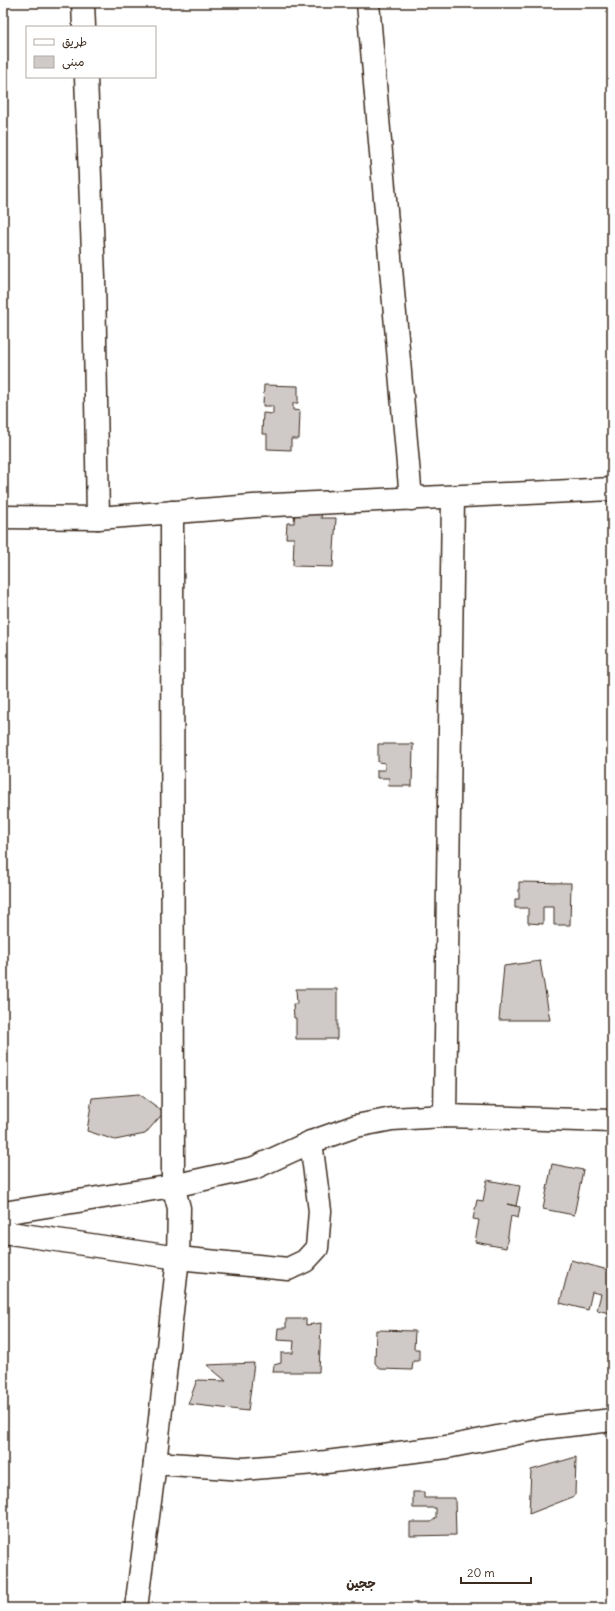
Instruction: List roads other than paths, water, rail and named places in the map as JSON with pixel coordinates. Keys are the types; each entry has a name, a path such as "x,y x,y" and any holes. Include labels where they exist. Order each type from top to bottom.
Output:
{"street":[{"path":"83,3 84,26"},
{"path":"368,3 411,499"},
{"path":"86,78 94,278 98,518"},
{"path":"3,517 98,518 253,506 612,489"},
{"path":"444,1116 453,497"},
{"path":"136,1608 155,1463 178,1258 179,1208 173,1186 172,512"},
{"path":"3,1213 173,1186 254,1168 311,1142 356,1126 392,1119 444,1116 612,1121"},
{"path":"3,1232 178,1258 288,1269 305,1261 316,1248 320,1211 311,1142"},
{"path":"155,1463 244,1469 326,1462 447,1447 543,1428 612,1420"}],"district":[{"name":"ججين","path":"361,1583"}]}
